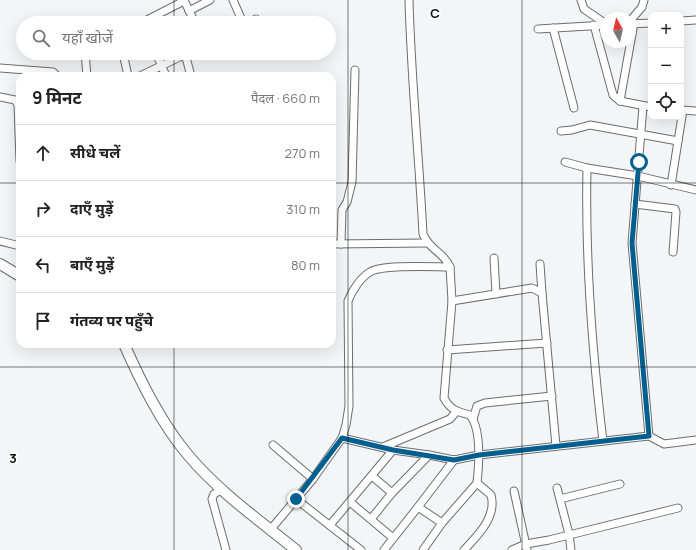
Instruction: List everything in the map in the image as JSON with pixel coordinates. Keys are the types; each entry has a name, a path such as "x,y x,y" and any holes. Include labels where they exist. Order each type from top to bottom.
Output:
{"street":[{"path":"154,16 184,0 191,16"},
{"path":"189,11 210,0"},
{"path":"233,0 240,16"},
{"path":"409,0 411,66 417,123 423,234 427,243 447,258 450,266 452,301 444,398 447,405 456,412 470,415 473,418 479,455 477,483 442,523 424,550"},
{"path":"581,0 584,10 600,20"},
{"path":"636,16 642,7 644,0"},
{"path":"684,21 696,20"},
{"path":"636,23 648,23"},
{"path":"538,29 600,24"},
{"path":"594,25 613,95 620,101 648,106"},
{"path":"553,28 574,108"},
{"path":"620,101 627,48"},
{"path":"86,60 87,72"},
{"path":"125,60 127,72"},
{"path":"160,60 165,72"},
{"path":"148,72 173,60"},
{"path":"187,60 190,72"},
{"path":"0,68 53,72"},
{"path":"341,244 342,210 349,198 352,182 356,70"},
{"path":"0,97 16,101"},
{"path":"643,106 632,243 649,436"},
{"path":"684,110 696,111"},
{"path":"671,185 681,120"},
{"path":"561,131 572,130 590,125 641,133 678,141"},
{"path":"564,162 586,168 638,176 696,190"},
{"path":"586,168 586,224 595,376 604,441"},
{"path":"635,204 674,209 676,212 673,252"},
{"path":"0,241 16,245"},
{"path":"336,244 427,243"},
{"path":"494,258 496,294"},
{"path":"0,264 16,274"},
{"path":"540,264 556,446"},
{"path":"271,529 313,479 342,438 346,425 348,406 348,302 351,293 365,275 371,270 384,268 450,266"},
{"path":"452,301 532,288 542,293"},
{"path":"447,350 547,343"},
{"path":"126,348 137,373 171,432 189,456 222,489 296,550"},
{"path":"473,418 478,406 485,403 552,396"},
{"path":"383,447 450,419 456,412"},
{"path":"342,438 393,450 454,460 479,455 649,436 664,444 696,440"},
{"path":"273,445 313,479"},
{"path":"330,525 393,450"},
{"path":"370,519 392,493 429,455"},
{"path":"384,550 454,460"},
{"path":"372,476 392,493"},
{"path":"464,550 484,528 492,508 491,496 477,483"},
{"path":"560,499 620,484"},
{"path":"557,488 569,534 571,550"},
{"path":"222,489 214,494 213,504 226,550"},
{"path":"514,490 527,547"},
{"path":"296,499 361,550"},
{"path":"350,502 393,538"},
{"path":"418,507 442,523"},
{"path":"512,550 569,534 678,508"}],"route":[{"path":"296,499 313,479 342,438 393,450 454,460 479,455 649,436 632,243 639,162"}]}
